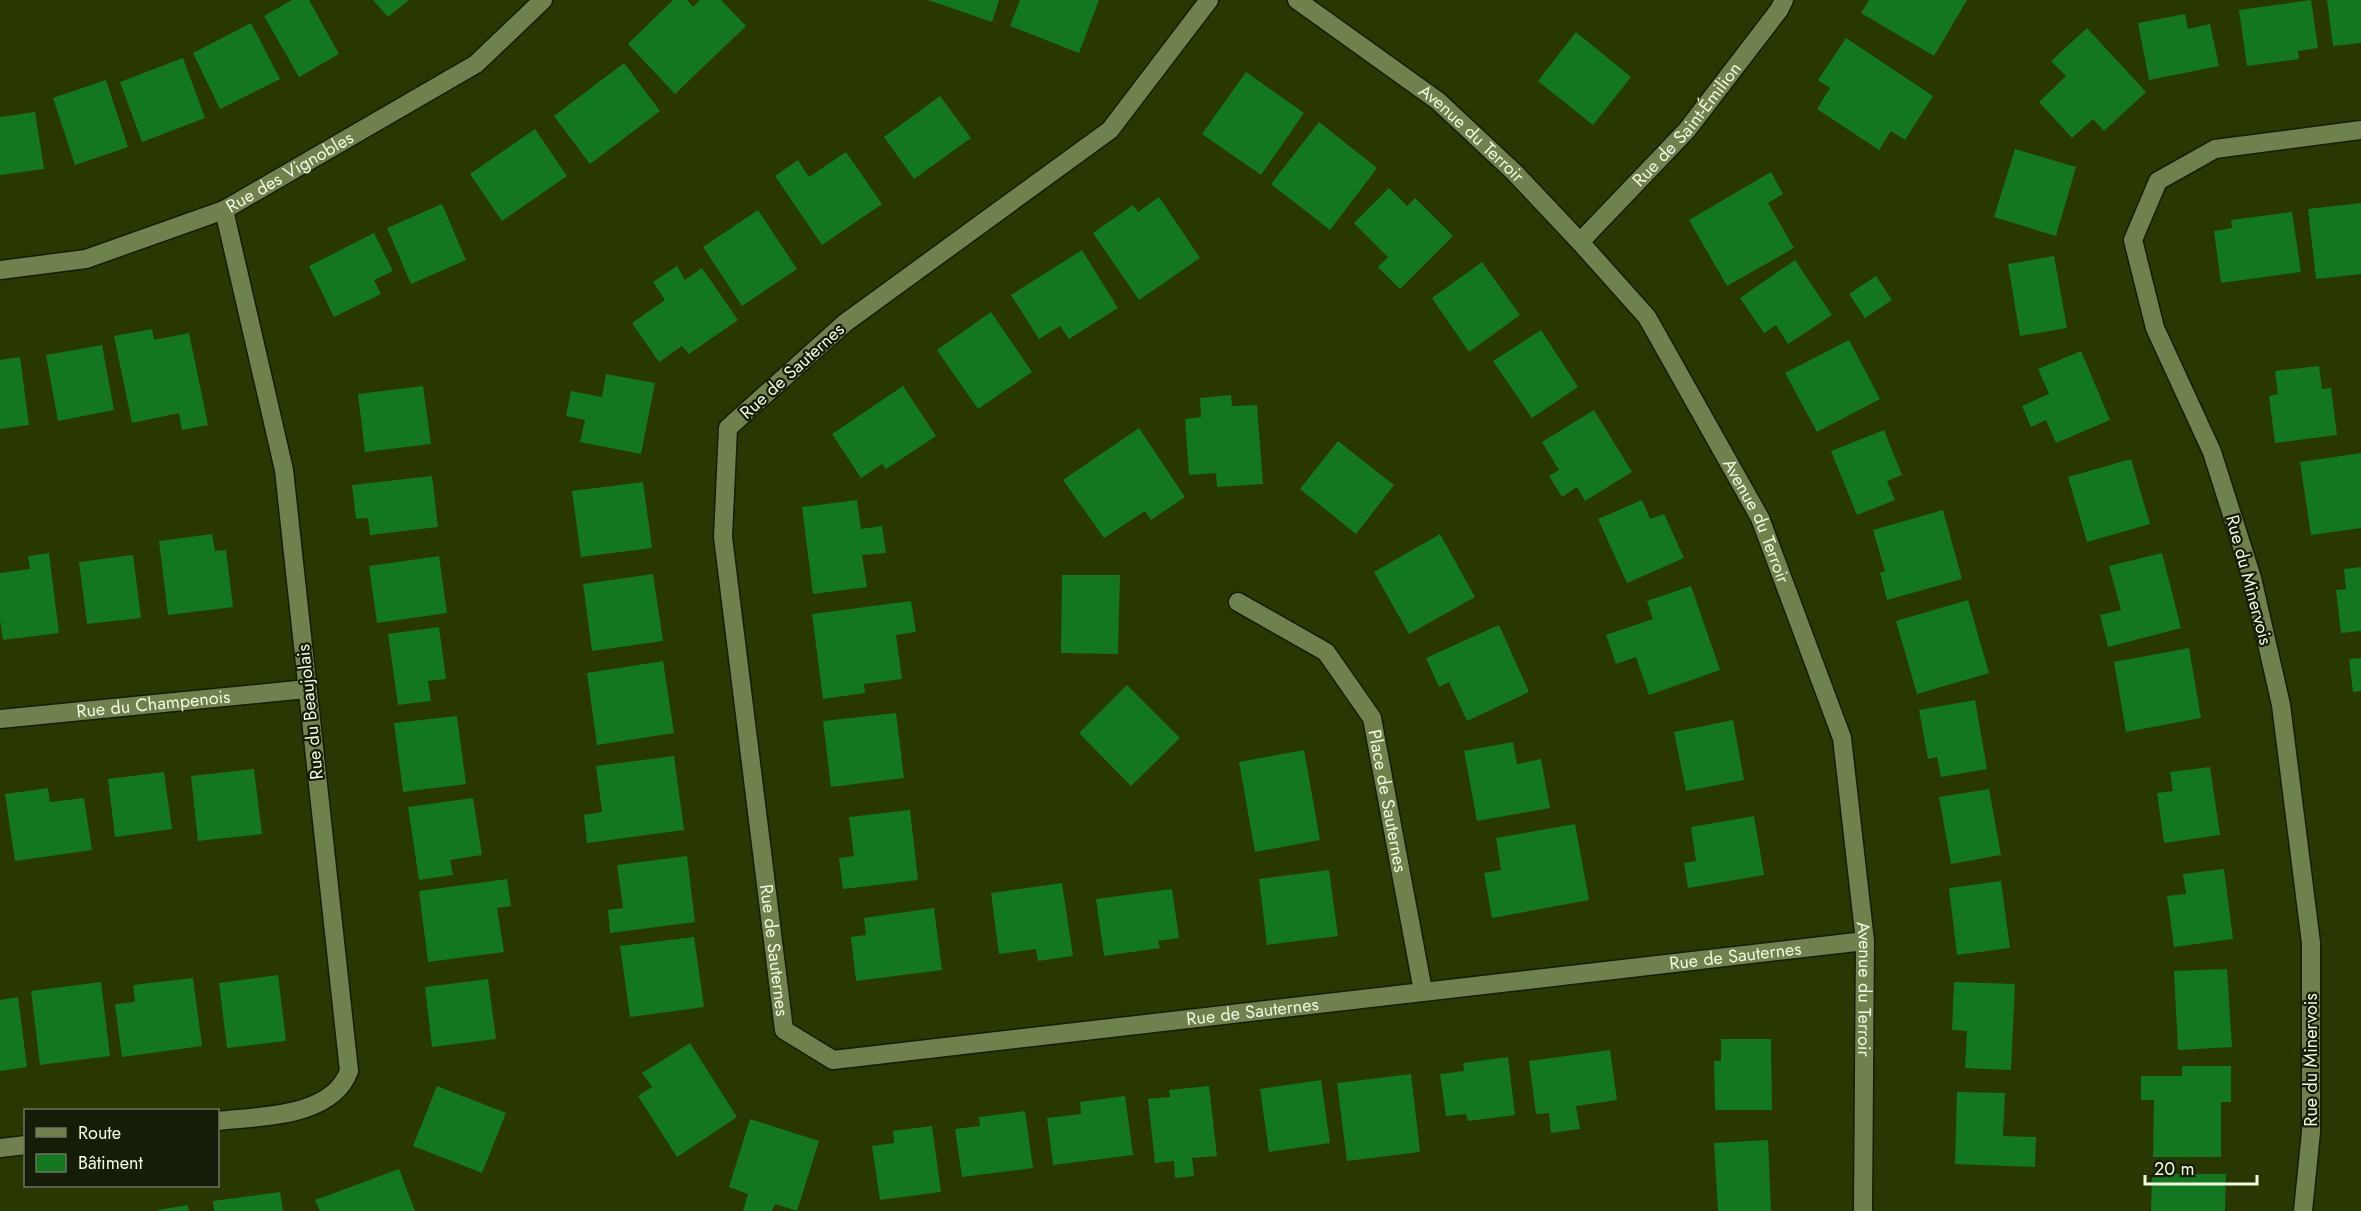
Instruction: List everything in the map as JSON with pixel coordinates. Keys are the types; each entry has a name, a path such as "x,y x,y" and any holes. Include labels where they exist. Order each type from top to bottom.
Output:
{"street":[{"name":"Rue des Vignobles","path":"0,270 86,259 224,210 476,64 543,0"},
{"name":"Rue de Sauternes","path":"1209,0 1110,130 845,323 728,428 723,537 784,1030 833,1060 1865,941"},
{"name":"Avenue du Terroir","path":"1297,0 1438,101 1515,173 1580,242 1647,317 1760,518 1842,738 1865,941 1865,1210"},
{"name":"Rue de Saint-Émilion","path":"1580,242 1687,130 1779,10 1784,0"},
{"name":"Rue du Minervois","path":"2303,1211 2311,1132 2311,943 2281,705 2252,578 2212,452 2155,328 2133,240 2158,181 2215,149 2361,130"},
{"name":"Rue du Beaujolais","path":"219,1121 300,1111 335,1094 349,1071 284,470 224,210"},
{"name":"Place de Sauternes","path":"1238,602 1326,652 1372,718 1423,991"},
{"name":"Rue du Champenois","path":"0,719 307,689"},
{"path":"0,1148 24,1145"}],"building":[{"path":"292,0 309,0 339,54 299,77 264,16"},
{"path":"373,0 409,0 388,17"},
{"path":"673,0 687,0 693,7 700,0 721,0 746,26 675,94 628,44"},
{"path":"928,0 999,0 992,22"},
{"path":"1020,0 1099,0 1079,53 1010,26"},
{"path":"1869,0 1967,0 1934,56 1861,13"},
{"path":"2311,0 2318,48 2298,51 2299,59 2247,66 2239,10"},
{"path":"2327,0 2361,0 2361,43 2333,46"},
{"path":"2185,14 2188,29 2210,24 2219,66 2149,80 2138,23"},
{"path":"251,23 280,79 220,109 193,53"},
{"path":"2087,28 2146,92 2104,131 2093,119 2072,138 2039,102 2066,76 2051,61"},
{"path":"1576,32 1631,77 1593,125 1538,81"},
{"path":"1846,38 1933,96 1905,140 1891,131 1879,150 1817,109 1830,88 1818,80"},
{"path":"183,58 205,118 142,142 120,82"},
{"path":"624,63 660,111 590,164 554,116"},
{"path":"1246,72 1304,113 1261,175 1202,134"},
{"path":"106,80 128,147 75,165 53,98"},
{"path":"940,96 971,138 914,179 884,137"},
{"path":"35,112 44,169 0,175 0,117"},
{"path":"1319,122 1377,168 1330,230 1271,184"},
{"path":"535,129 567,176 502,221 470,174"},
{"path":"2015,149 2076,167 2056,236 1994,217"},
{"path":"846,152 882,204 822,245 775,176 798,160 809,177"},
{"path":"1771,172 1783,194 1768,203 1794,248 1727,286 1689,220"},
{"path":"1389,188 1407,206 1415,198 1453,236 1400,289 1378,267 1388,257 1354,223"},
{"path":"1159,197 1200,258 1139,300 1093,233 1133,205 1138,212"},
{"path":"2361,203 2361,274 2316,279 2308,209"},
{"path":"442,204 466,260 411,284 387,228"},
{"path":"758,210 797,269 742,306 703,247"},
{"path":"2292,212 2301,272 2221,283 2214,231 2232,228 2231,220"},
{"path":"374,233 393,271 374,280 381,294 334,317 309,266"},
{"path":"1082,250 1118,308 1069,339 1060,326 1039,339 1011,295"},
{"path":"2054,256 2067,328 2020,336 2008,264"},
{"path":"1795,260 1832,315 1788,344 1776,325 1764,333 1740,298"},
{"path":"1482,262 1520,315 1469,352 1432,298"},
{"path":"677,266 685,280 702,268 738,320 689,354 682,346 659,362 632,323 665,300 653,282"},
{"path":"1876,276 1892,300 1865,318 1849,294"},
{"path":"991,312 1032,372 978,409 937,350"},
{"path":"152,329 154,340 189,333 208,425 182,430 179,413 132,423 114,336"},
{"path":"1541,330 1578,387 1532,418 1493,361"},
{"path":"1849,340 1880,399 1817,432 1785,373"},
{"path":"102,345 114,410 58,421 46,355"},
{"path":"2081,351 2110,420 2056,443 2046,420 2031,427 2022,406 2049,394 2038,369"},
{"path":"20,357 29,425 0,429 0,360"},
{"path":"2319,366 2322,389 2331,388 2337,435 2275,443 2269,396 2278,394 2275,371"},
{"path":"606,374 655,383 641,454 580,442 585,420 566,416 571,391 602,397"},
{"path":"423,386 431,444 365,452 358,394"},
{"path":"903,386 936,436 886,469 882,464 861,478 832,434"},
{"path":"1231,395 1232,406 1257,405 1263,484 1217,487 1216,473 1189,475 1185,419 1201,417 1200,398"},
{"path":"1594,410 1632,472 1585,501 1577,487 1562,497 1549,476 1559,470 1542,442"},
{"path":"1139,428 1185,497 1151,520 1145,511 1104,538 1063,480"},
{"path":"1884,430 1902,475 1887,481 1895,500 1857,515 1831,451"},
{"path":"1338,441 1394,485 1356,534 1300,489"},
{"path":"2361,453 2361,528 2311,535 2300,462"},
{"path":"2131,459 2150,524 2087,542 2068,477"},
{"path":"432,476 438,527 370,535 368,518 356,519 352,485"},
{"path":"643,482 652,548 581,557 572,491"},
{"path":"857,500 861,529 882,526 886,553 862,555 867,587 813,594 802,507"},
{"path":"1642,500 1650,519 1664,514 1684,558 1627,583 1598,519"},
{"path":"1943,510 1962,579 1887,600 1880,573 1885,571 1873,530"},
{"path":"212,534 215,551 226,550 233,607 168,615 159,541"},
{"path":"1440,534 1475,597 1409,634 1374,572"},
{"path":"49,553 59,633 3,640 0,620 0,573 30,569 28,556"},
{"path":"2162,553 2181,628 2108,647 2100,615 2121,610 2109,566"},
{"path":"133,555 141,618 87,624 79,562"},
{"path":"439,556 447,613 377,623 369,566"},
{"path":"2361,567 2361,631 2341,633 2336,590 2346,589 2344,569"},
{"path":"653,574 663,641 592,651 583,584"},
{"path":"1062,575 1120,575 1118,654 1061,653"},
{"path":"1691,586 1720,670 1649,695 1636,657 1616,664 1606,635 1653,619 1647,601"},
{"path":"1968,600 1989,673 1917,694 1896,621"},
{"path":"911,601 916,632 896,635 902,679 864,684 865,693 823,699 812,614"},
{"path":"1499,625 1529,692 1467,721 1449,682 1439,687 1426,658"},
{"path":"439,627 446,679 428,681 431,701 398,705 388,634"},
{"path":"2189,648 2201,718 2126,732 2114,662"},
{"path":"2361,658 2361,691 2353,692 2349,659"},
{"path":"663,661 674,733 597,745 587,673"},
{"path":"1127,685 1180,738 1131,786 1079,733"},
{"path":"1975,700 1987,769 1941,777 1937,757 1928,759 1919,710"},
{"path":"896,713 904,778 831,787 823,721"},
{"path":"457,716 466,784 403,792 394,723"},
{"path":"1733,720 1744,780 1686,791 1674,732"},
{"path":"1513,742 1517,764 1541,759 1550,808 1477,821 1464,751"},
{"path":"1304,750 1320,840 1255,852 1239,762"},
{"path":"674,756 684,830 587,843 584,815 602,812 596,766"},
{"path":"2210,767 2220,835 2164,843 2157,793 2173,791 2170,772"},
{"path":"254,769 262,834 198,841 191,776"},
{"path":"164,772 172,829 115,837 108,779"},
{"path":"48,788 50,802 84,798 92,850 15,861 5,794"},
{"path":"1989,789 2001,855 1951,864 1939,797"},
{"path":"473,798 482,855 450,860 453,875 419,880 408,807"},
{"path":"910,810 918,880 843,889 839,858 854,856 849,817"},
{"path":"1754,816 1764,875 1688,888 1684,863 1696,861 1691,827"},
{"path":"1575,824 1589,900 1492,918 1484,873 1501,870 1496,838"},
{"path":"687,856 695,922 610,933 608,910 623,908 617,865"},
{"path":"2224,869 2233,939 2174,947 2167,896 2186,894 2183,874"},
{"path":"1329,870 1338,936 1267,945 1259,879"},
{"path":"507,879 511,906 497,908 504,952 428,962 419,891"},
{"path":"2001,881 2010,948 1957,955 1949,888"},
{"path":"1062,883 1073,956 1038,961 1036,949 999,954 991,893"},
{"path":"1172,889 1179,938 1158,941 1160,948 1104,956 1096,899"},
{"path":"934,908 942,970 856,981 851,937 866,935 864,918"},
{"path":"694,937 704,1007 630,1017 620,946"},
{"path":"2227,969 2232,1047 2178,1050 2174,971"},
{"path":"278,975 286,1041 227,1048 219,983"},
{"path":"193,978 202,1046 122,1057 115,1004 135,1002 133,985"},
{"path":"488,979 496,1039 432,1047 425,987"},
{"path":"101,982 110,1056 40,1065 31,991"},
{"path":"1954,982 2015,984 2011,1070 1965,1068 1967,1031 1952,1030"},
{"path":"18,997 27,1067 0,1071 0,1000"},
{"path":"1721,1039 1771,1039 1772,1110 1715,1110 1714,1061 1721,1061"},
{"path":"690,1043 737,1117 677,1157 638,1096 652,1087 642,1073"},
{"path":"1610,1050 1617,1100 1576,1106 1580,1129 1551,1133 1549,1113 1536,1114 1529,1061"},
{"path":"1508,1057 1515,1115 1468,1121 1466,1114 1446,1116 1440,1074 1464,1071 1463,1063"},
{"path":"2182,1066 2231,1066 2231,1102 2221,1102 2221,1157 2153,1157 2154,1100 2141,1100 2141,1076 2182,1076"},
{"path":"1411,1074 1420,1152 1347,1161 1337,1083"},
{"path":"1321,1080 1330,1143 1269,1152 1260,1089"},
{"path":"437,1086 506,1113 482,1173 413,1146"},
{"path":"1209,1086 1217,1156 1192,1158 1194,1176 1175,1178 1174,1161 1155,1163 1148,1099 1170,1097 1169,1090"},
{"path":"1957,1092 2005,1093 2003,1136 2036,1137 2035,1167 1955,1164"},
{"path":"1125,1096 1133,1155 1053,1165 1047,1118 1081,1114 1080,1102"},
{"path":"1025,1111 1033,1168 962,1177 955,1129 980,1126 979,1117"},
{"path":"750,1119 819,1141 797,1211 775,1204 772,1211 743,1211 748,1194 729,1187"},
{"path":"932,1126 941,1192 880,1200 872,1146 894,1143 893,1131"},
{"path":"1768,1140 1771,1211 1718,1211 1714,1143"},
{"path":"399,1169 415,1211 320,1211 315,1200"},
{"path":"2152,1174 2226,1174 2225,1211 2151,1211"},
{"path":"280,1192 283,1211 214,1211 213,1201"},
{"path":"188,1205 189,1211 158,1211 158,1210"}]}
